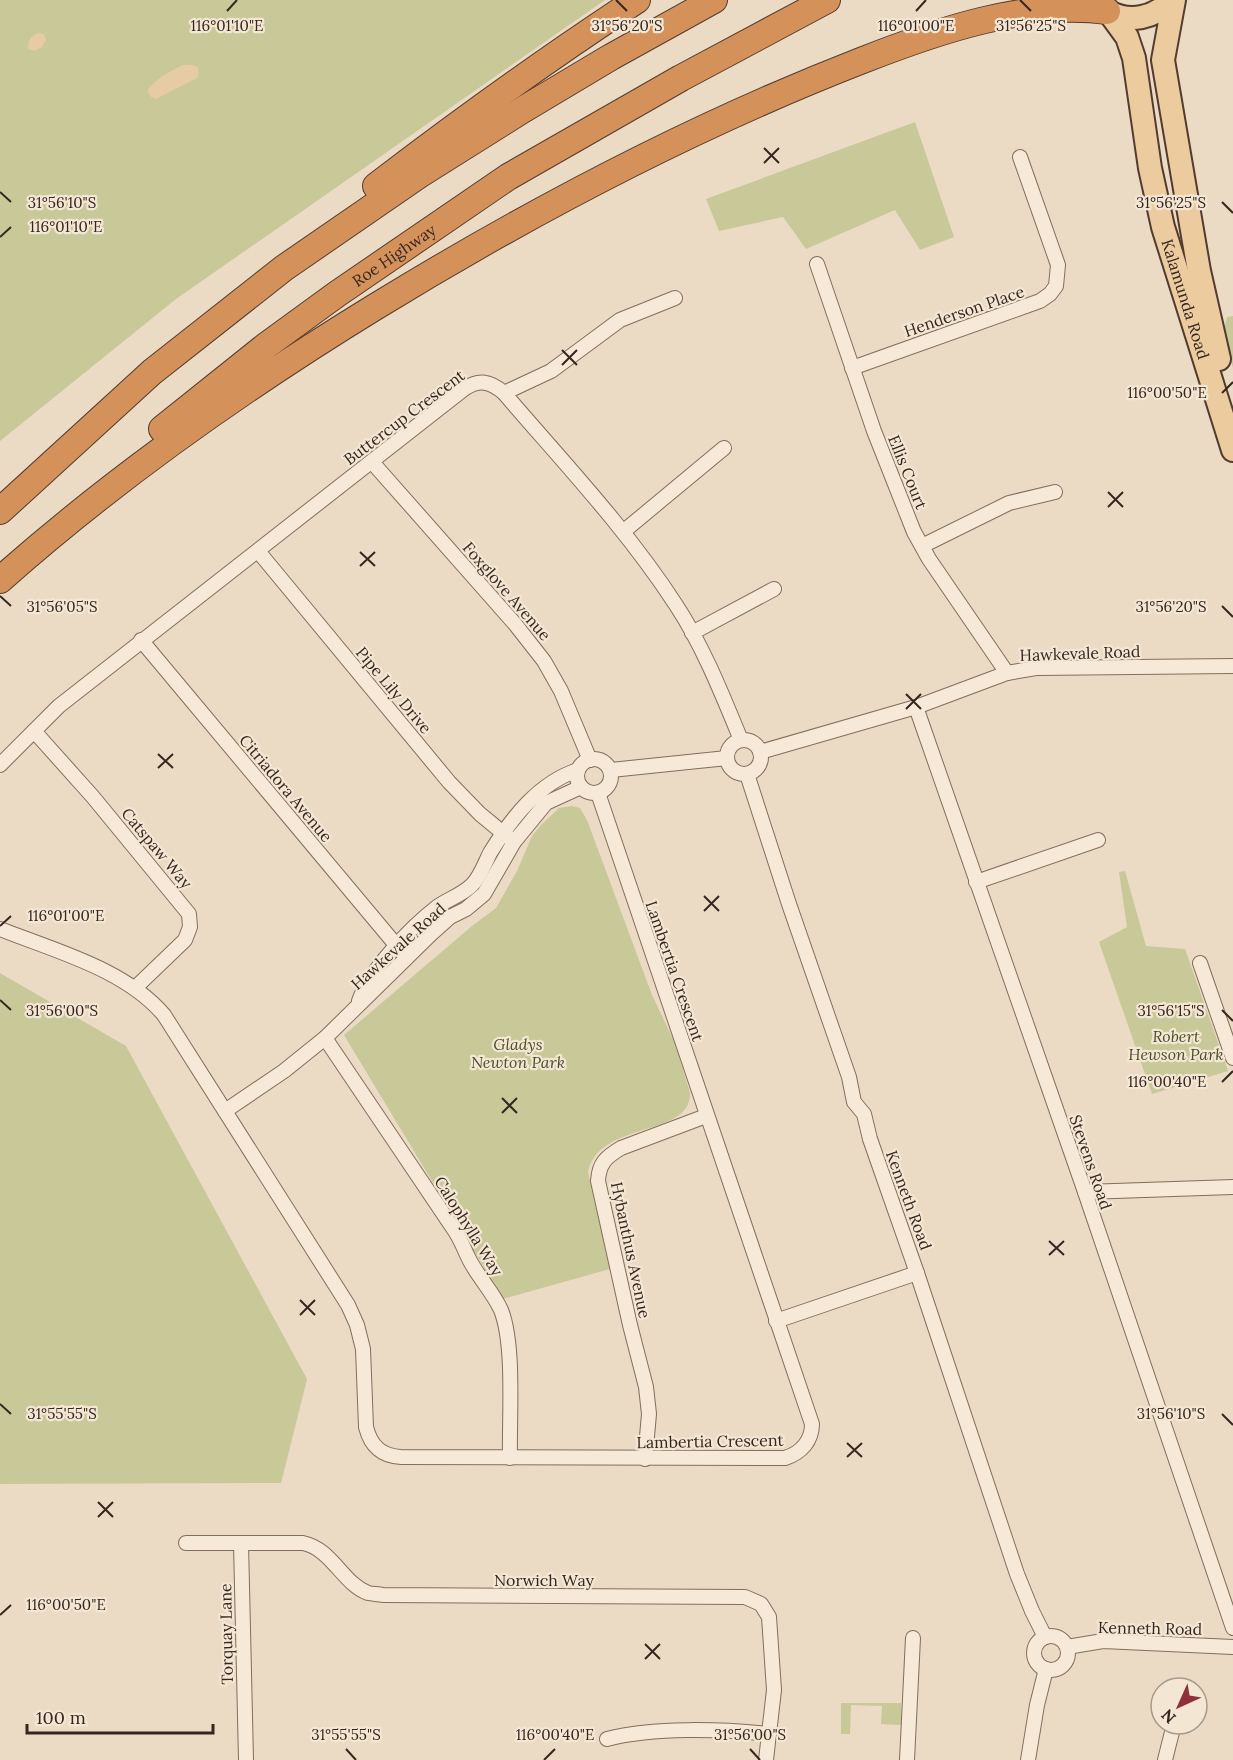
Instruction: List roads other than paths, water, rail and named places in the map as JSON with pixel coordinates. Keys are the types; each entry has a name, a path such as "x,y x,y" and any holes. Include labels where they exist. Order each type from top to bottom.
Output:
{"highway":[{"path":"0,511 152,372 322,227 451,128 637,0"},
{"path":"152,372 284,268 420,175 602,62 714,0"},
{"name":"Roe Highway","path":"0,567 196,400 346,288 508,177 681,78 827,0"},
{"path":"0,580 113,484 192,426 294,357 425,276 569,195 704,129 822,76 990,12 1059,2 1104,5"}],"main road":[{"name":"Kalamunda Road","path":"1104,5 1116,16 1132,19 1148,16 1163,9 1173,0"},
{"name":"Kalamunda Road","path":"1173,0 1163,60 1199,271 1233,410"},
{"name":"Kalamunda Road","path":"1104,5 1127,37 1134,58 1150,168 1163,227 1233,450"}],"street":[{"name":"Henderson Place","path":"852,368 1040,301 1050,294 1056,286 1058,265 1020,157"},
{"name":"Ellis Court","path":"817,264 878,442 914,532 1007,673"},
{"path":"504,393 551,370 620,320 675,298"},
{"name":"Buttercup Crescent","path":"0,765 59,706 141,640 476,382 489,383 504,393 624,531 692,633 723,695 741,740"},
{"path":"624,531 724,448"},
{"name":"Foxglove Avenue","path":"372,462 515,624 544,661 561,691 590,760"},
{"path":"922,546 1009,503 1055,492"},
{"name":"Pipe Lily Drive","path":"258,551 449,782 480,814 514,842"},
{"path":"692,633 774,589"},
{"name":"Citriadora Avenue","path":"141,640 396,945 408,956"},
{"name":"Hawkevale Road","path":"760,752 916,707 1007,673 1036,668 1233,666"},
{"name":"Stevens Road","path":"916,707 1233,1628"},
{"name":"Catspaw Way","path":"34,732 93,797 189,914 190,927 185,940 135,988"},
{"path":"741,740 753,742 760,752 759,765 747,774 734,770 727,758 730,746 741,740"},
{"path":"610,770 727,758"},
{"path":"578,771 578,781 586,791 598,793 609,785 610,770 604,762 590,760"},
{"name":"Hawkevale Road","path":"358,1004 367,984 396,945 438,906 464,892 474,883 502,834 537,794 552,781 578,771 585,762 590,760"},
{"name":"Kenneth Road","path":"747,774 849,1077 854,1102 864,1114 870,1139 918,1273 1017,1574 1045,1637"},
{"name":"Hawkevale Road","path":"225,1111 284,1071 325,1038 450,917 466,909 484,894 514,842 546,803 581,787"},
{"name":"Lambertia Crescent","path":"225,1111 348,1305 363,1349 368,1437 382,1453 390,1456 510,1458 785,1458 793,1456 806,1445 812,1431 812,1424 598,793"},
{"path":"976,882 1098,840"},
{"path":"0,929 90,965 135,988 151,1000 164,1016 225,1111"},
{"path":"1200,963 1233,1058"},
{"name":"Calophylla Way","path":"325,1038 455,1231 469,1259 501,1311 506,1329 509,1357 510,1458"},
{"name":"Hybanthus Avenue","path":"645,1459 649,1414 646,1387 598,1182 598,1170 609,1155 621,1148 706,1116"},
{"path":"1084,1192 1233,1187"},
{"path":"776,1321 918,1273"},
{"name":"Norwich Way","path":"186,1543 303,1543 314,1545 358,1586 369,1593 383,1595 745,1598 761,1604 770,1617 774,1690 766,1760"},
{"name":"Torquay Lane","path":"241,1543 246,1760"},
{"path":"1045,1637 1061,1638 1067,1647 1067,1658 1061,1666 1051,1670 1038,1663 1034,1653 1037,1643 1045,1637"},
{"path":"907,1760 913,1638"},
{"name":"Kenneth Road","path":"1067,1647 1103,1641 1233,1647"},
{"path":"1028,1760 1037,1705 1046,1669"},
{"path":"607,1739 631,1733 734,1731 770,1734"},
{"path":"1165,1760 1171,1736"}],"park label":[{"name":"Robert Hewson Park","path":"1176,1045"},
{"name":"Gladys Newton Park","path":"518,1053"}]}
